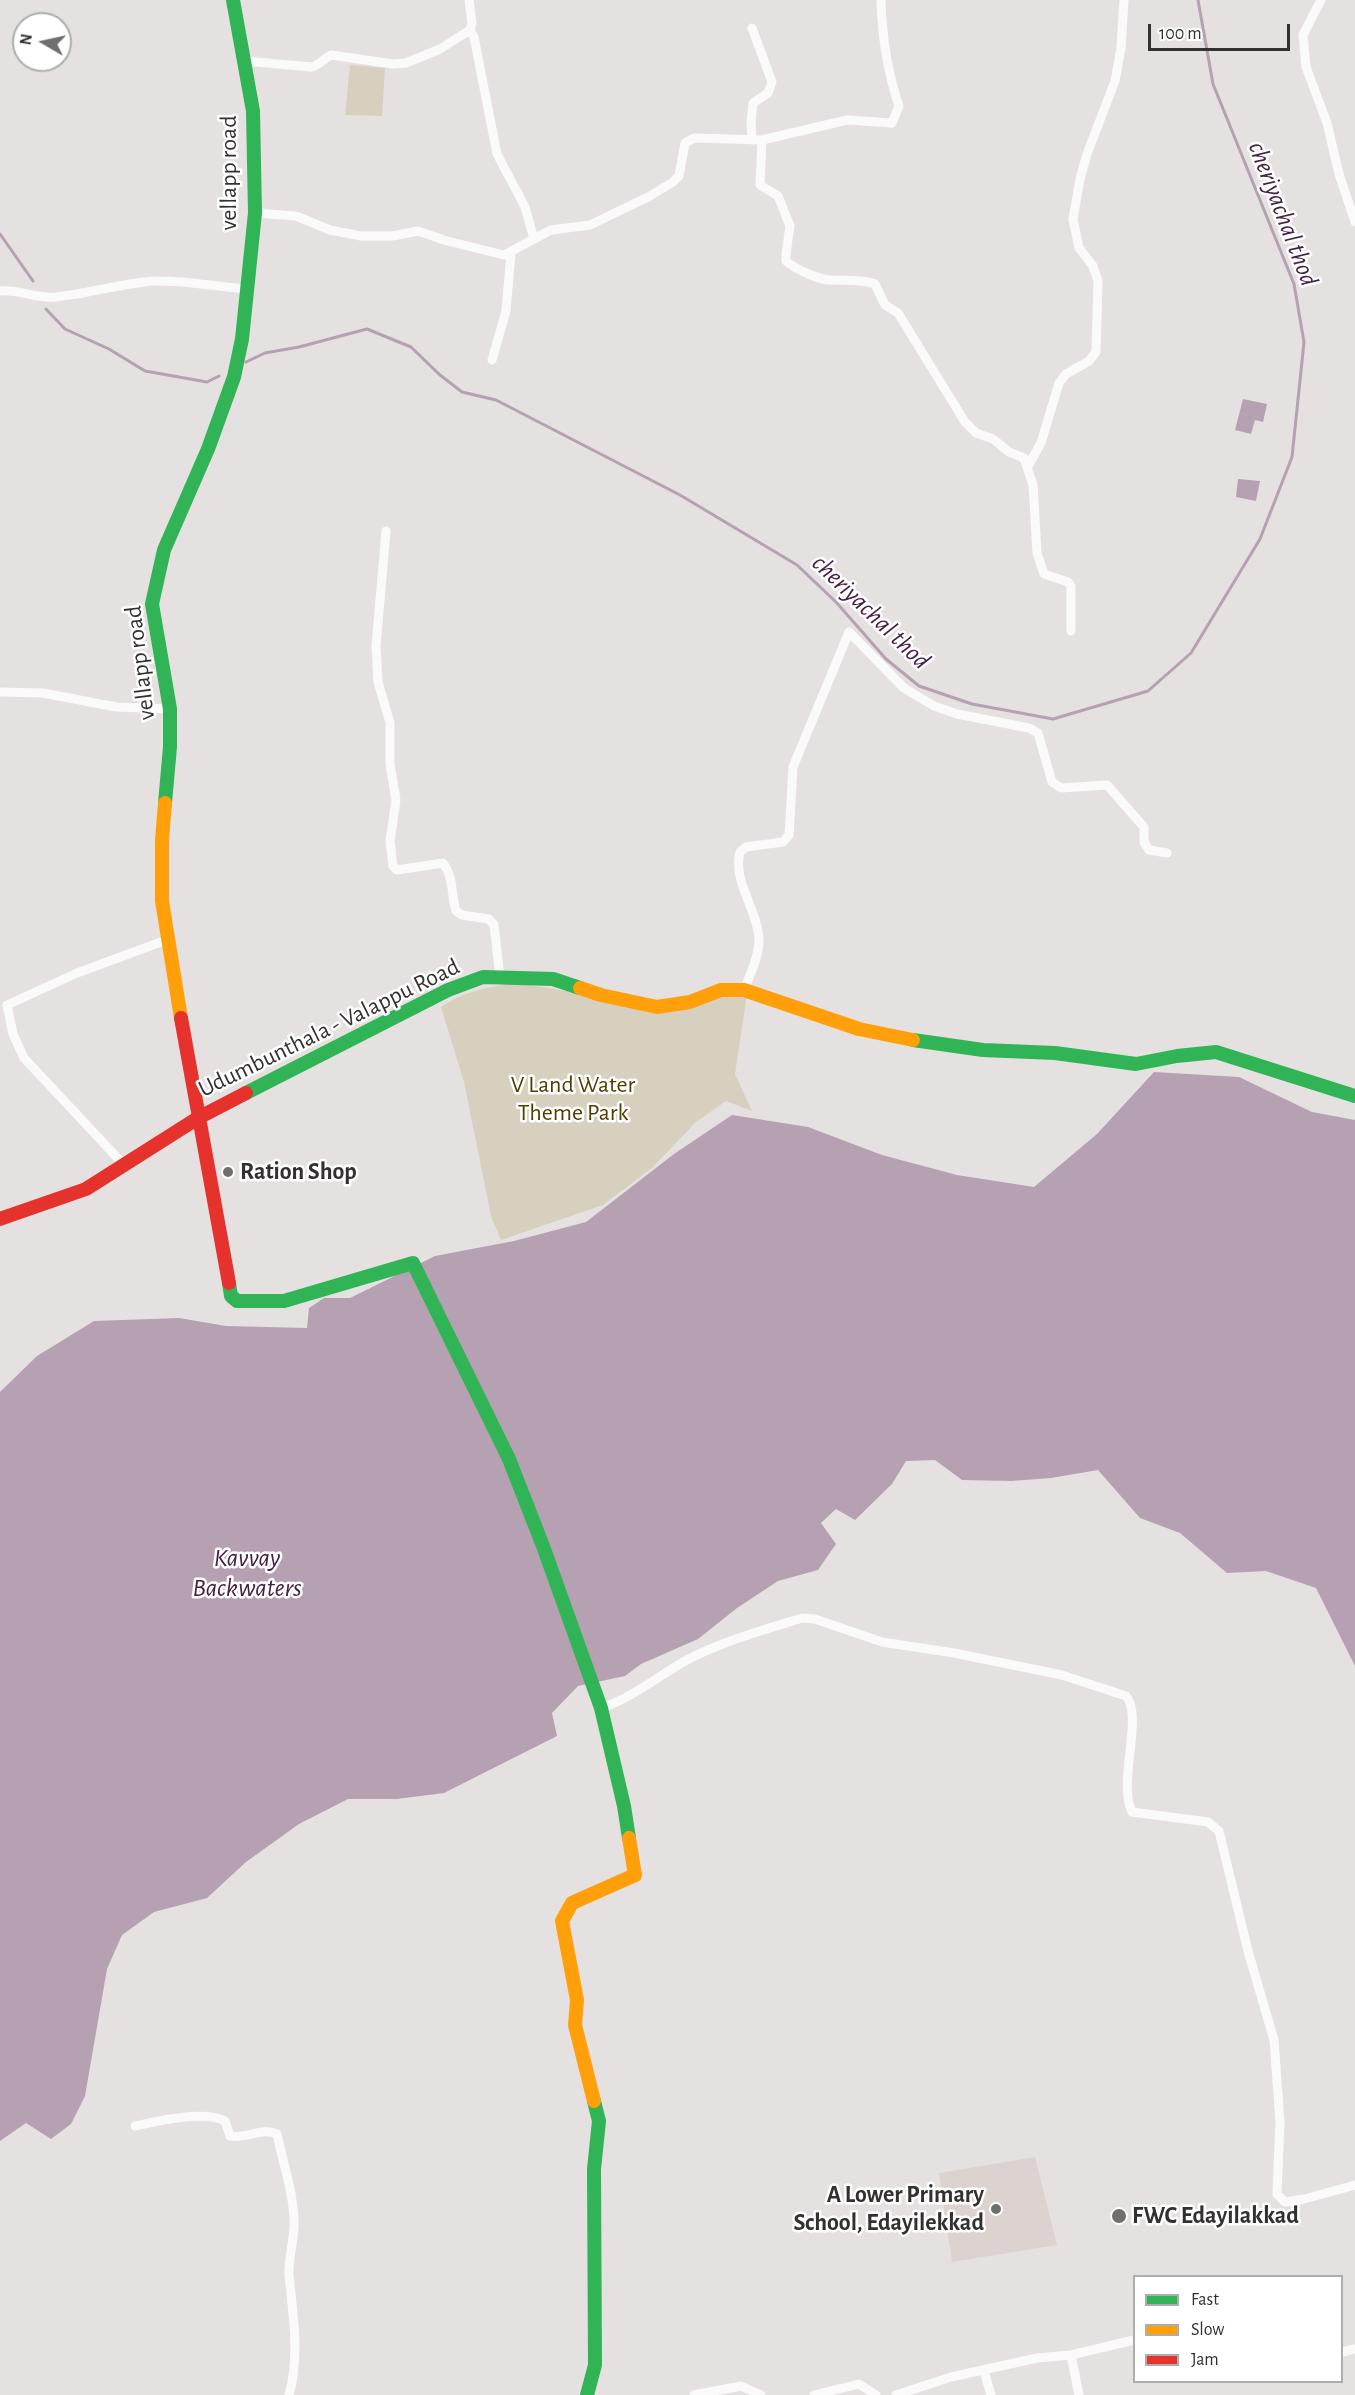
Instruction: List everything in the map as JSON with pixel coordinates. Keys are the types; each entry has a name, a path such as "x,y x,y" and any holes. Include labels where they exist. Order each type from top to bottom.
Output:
{"main road":[{"name":"vellapp road","path":"233,0 253,111 256,178 255,213 242,339 234,377 208,449 164,550 152,604 170,709 170,747 162,840 162,901 198,1118 231,1296 237,1301 284,1301 413,1263 509,1459 601,1708"},
{"name":"Udumbunthala - Valappu Road","path":"0,1219 86,1189 198,1118 448,990 483,977 554,979 601,994 657,1007 690,1002 721,990 744,990 859,1029 929,1043 983,1050 1055,1053 1136,1064 1177,1056 1216,1052 1355,1096"},
{"path":"586,2395 595,2365 594,2169 599,2121 574,2025 578,2000 562,1921 572,1904 635,1875 624,1806 601,1708"}],"street":[{"path":"245,61 311,67 318,65 331,55 393,64 406,63 440,49 470,30 472,23 470,0"},
{"path":"255,213 296,216 330,230 361,236 393,236 418,231 487,252 504,255 511,253 552,230 590,225 641,201 674,182 679,176 685,143 694,138 757,140 847,120 892,123 899,106 886,63 881,0"},
{"path":"1028,466 1041,444 1059,383 1066,374 1089,360 1096,352 1098,281 1093,266 1079,248 1073,219 1087,154 1115,81 1121,48 1124,0"},
{"path":"1321,0 1303,35 1306,68 1327,123 1339,174 1355,222"},
{"path":"752,28 772,82 768,93 753,103 751,122 757,140 760,185 778,196 790,226 786,261 800,271 829,281 864,281 874,284 885,305 898,314 965,422 976,433 993,439 1009,452 1024,458 1033,485 1037,553 1044,573 1068,582 1071,586 1071,631"},
{"path":"470,30 474,37 497,154 525,207 534,239"},
{"path":"492,360 506,311 511,253"},
{"path":"0,291 10,290 32,296 52,297 159,281 247,289"},
{"path":"386,531 376,646 378,682 390,723 390,764 396,800 390,842 393,866 396,870 443,864 452,884 456,911 462,915 489,919 494,925 500,977"},
{"path":"744,990 757,953 759,939 738,869 740,852 746,847 783,842 789,835 793,767 849,632 904,688 934,706 957,714 1019,726 1038,733 1052,782 1061,788 1107,785 1144,827 1144,842 1149,850 1167,853"},
{"path":"0,692 43,693 116,706 170,709"},
{"path":"125,1166 24,1058 13,1034 7,1005 77,973 169,939"},
{"path":"601,1708 620,1702 687,1660 802,1618 814,1619 882,1642 954,1653 1062,1676 1126,1696 1131,1702 1127,1797 1132,1812 1208,1822 1219,1831 1248,1951 1274,2040 1280,2122 1277,2194 1285,2202 1355,2185"},
{"path":"135,2126 182,2118 219,2118 225,2121 230,2136 237,2138 266,2131 277,2134 293,2200 294,2224 289,2274 293,2298 294,2371 290,2395"},
{"path":"896,2395 951,2377 1037,2358 1071,2355 1133,2340"},
{"path":"1071,2355 1079,2395"},
{"path":"984,2371 991,2395"},
{"path":"814,2395 859,2385 876,2395"},
{"path":"694,2395 741,2386 761,2395"}],"shaded area":[{"name":"A Lower Primary School, Edayilekkad","path":"1035,2157 1057,2245 952,2262 939,2173"}],"green space":[{"path":"350,65 385,68 382,116 345,115"},
{"name":"V Land Water Theme Park","path":"517,983 578,993 636,1008 747,994 735,1074 752,1111 726,1101 696,1122 652,1168 603,1205 501,1240 491,1216 464,1082 441,1007 477,990"}],"water":[{"path":"1243,399 1267,404 1263,422 1255,420 1251,434 1235,430"},
{"path":"1238,479 1260,481 1256,501 1236,497"},
{"name":"Kavvay Backwaters","path":"1154,1072 1239,1077 1312,1112 1355,1120 1355,1666 1316,1588 1266,1571 1227,1573 1180,1533 1140,1518 1098,1470 1051,1478 1011,1481 962,1480 935,1460 906,1461 892,1484 855,1520 836,1509 821,1523 836,1544 818,1570 778,1581 737,1608 698,1639 641,1664 625,1676 578,1686 552,1713 557,1736 444,1793 397,1799 348,1799 299,1824 246,1862 207,1898 154,1912 122,1935 107,1969 85,2096 71,2124 51,2139 26,2123 0,2141 0,1392 37,1356 94,1321 179,1318 226,1326 307,1328 309,1308 324,1298 350,1298 435,1256 514,1241 586,1222 674,1154 732,1115 808,1127 882,1155 957,1175 1034,1187 1097,1134"}],"waterway":[{"name":"cheriyachal thod","path":"246,362 265,353 299,347 367,329 411,347 440,375 462,392 496,400 680,495 797,565 836,602 886,659 919,686 972,704 1053,719 1148,691 1191,653 1260,539 1292,457 1304,342 1294,284 1213,84 1198,0"},
{"path":"0,234 33,281"},
{"path":"46,309 65,329 109,349 145,371 207,382 219,376"}],"traffic: fast":[{"path":"165,803 170,747 170,709 152,604 164,550 208,449 234,377 242,339 255,213 253,111 233,0"},
{"path":"246,1093 448,990 483,977 553,979 580,988"},
{"path":"913,1040 983,1050 1055,1053 1136,1064 1177,1056 1216,1052 1355,1096"},
{"path":"229,1283 231,1296 237,1301 284,1301 413,1263 509,1459 543,1546 601,1708 624,1806 629,1838"},
{"path":"587,2395 595,2365 594,2169 599,2121 594,2101"}],"traffic: slow":[{"path":"165,803 162,840 162,901 181,1018"},
{"path":"580,988 657,1007 690,1002 721,990 744,990 859,1029 913,1040"},
{"path":"594,2101 575,2025 577,2000 562,1921 572,1903 635,1875 629,1838"}],"traffic: jam":[{"path":"181,1018 229,1283"},
{"path":"0,1219 86,1189 198,1118 246,1093"}],"place":[{"name":"Ration Shop","path":"228,1172"},
{"name":"A Lower Primary School, Edayilekkad","path":"996,2209"},
{"name":"FWC Edayilakkad","path":"1119,2216"}]}
